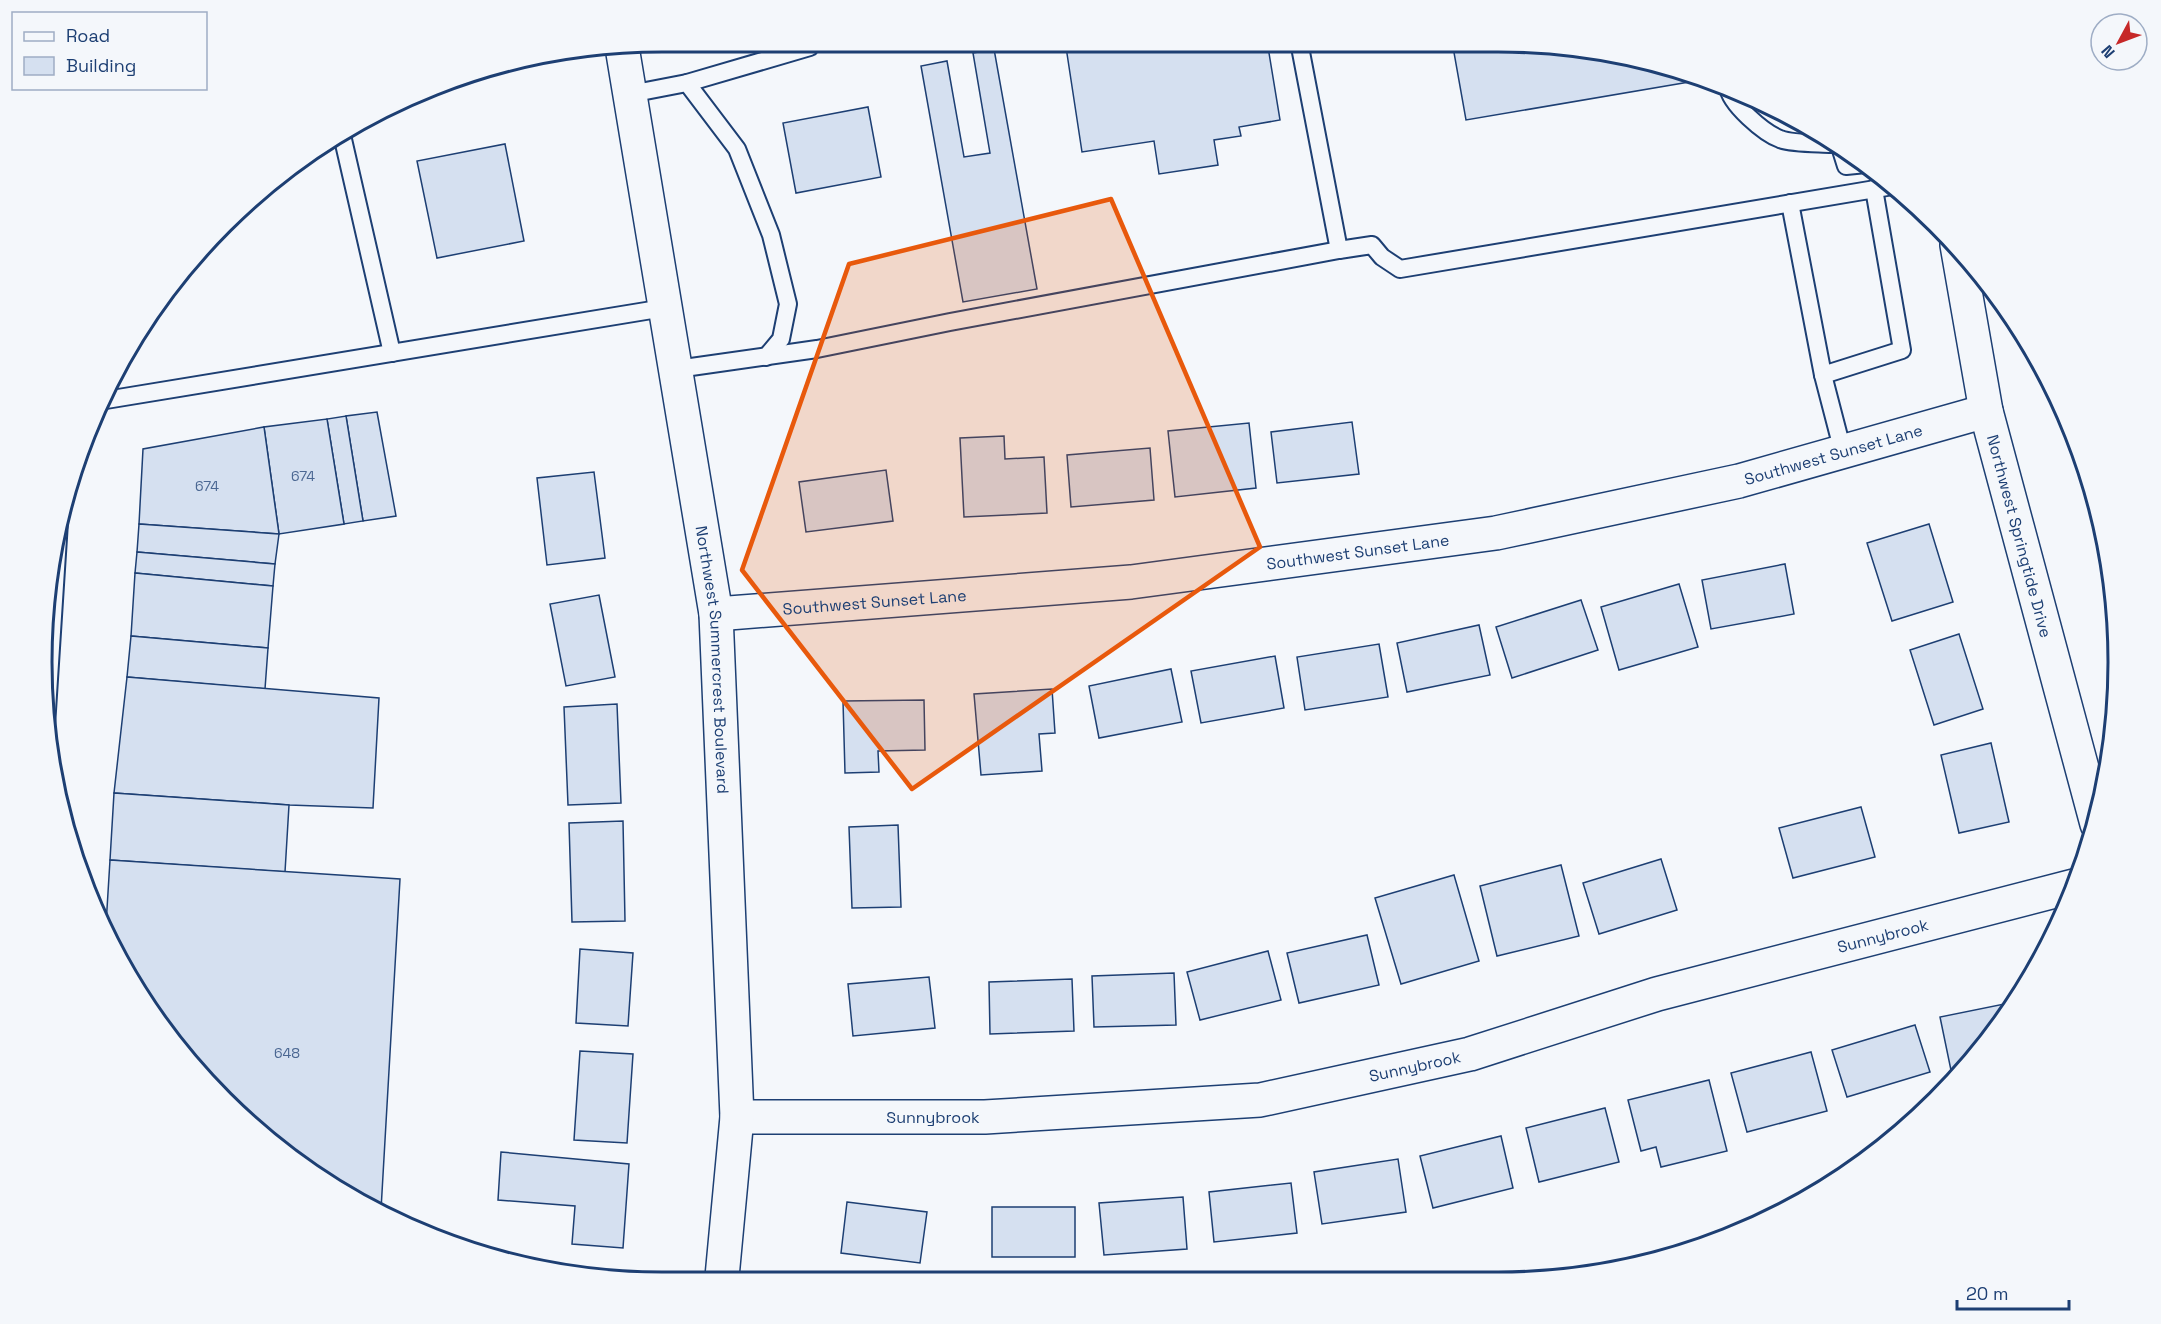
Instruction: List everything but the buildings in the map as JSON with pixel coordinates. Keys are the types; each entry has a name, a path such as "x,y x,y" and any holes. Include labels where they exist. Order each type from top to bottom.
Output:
{"street":[{"name":"Northwest Summercrest Boulevard","path":"623,54 716,614 737,1117 722,1272"},
{"name":"Northwest Springtide Drive","path":"1960,264 1986,411 2092,804"},
{"name":"Southwest Sunset Lane","path":"716,614 1131,582 1496,533 1739,481 1986,411"},
{"name":"Sunnybrook","path":"737,1117 985,1117 1260,1100 1470,1054 1657,994 2064,888"}],"lane":[{"path":"630,94 687,83 793,52"},
{"path":"1301,52 1339,250"},
{"path":"687,83 737,149 771,235 788,304 781,339 766,357"},
{"path":"1734,100 1751,120 1781,140 1818,143"},
{"path":"344,142 392,352"},
{"path":"676,369 817,350 950,322 1372,245 1382,257 1400,269 1882,188"},
{"path":"1823,375 1902,350 1874,189"},
{"path":"1790,203 1823,375 1843,452"},
{"path":"112,399 664,308"}],"highlighted area":[{"path":"1111,199 1260,547 912,789 742,570 849,264"}]}
